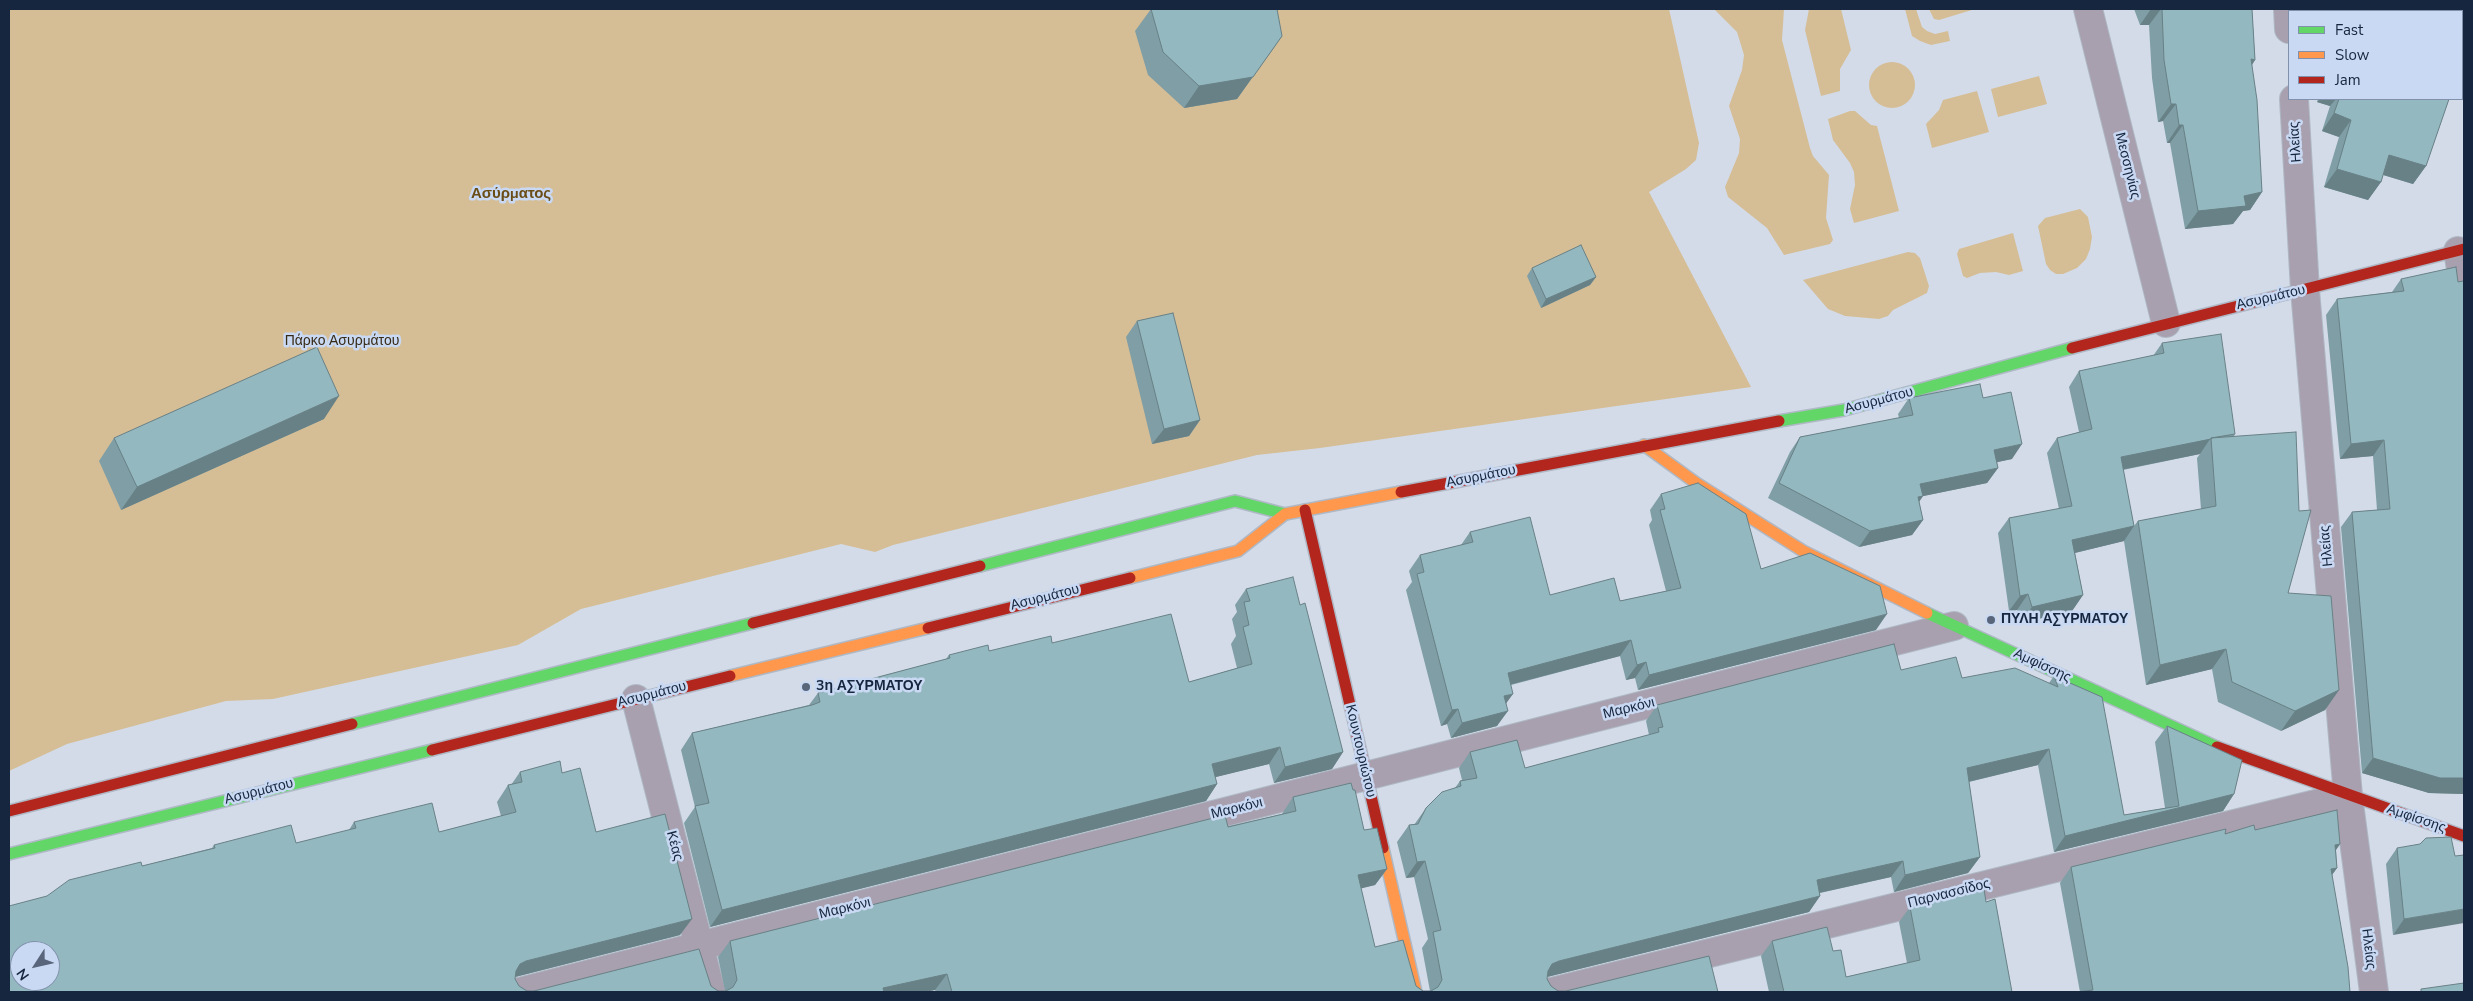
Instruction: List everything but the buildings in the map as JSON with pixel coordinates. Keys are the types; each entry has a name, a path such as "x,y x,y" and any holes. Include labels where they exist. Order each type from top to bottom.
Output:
{"street":[{"name":"Μεσσηνίας","path":"2088,9 2166,323"},
{"name":"Ηλείας","path":"2294,100 2305,290 2348,796 2374,992"},
{"name":"Ασυρμάτου","path":"9,854 1238,551 1285,514 1844,410 2166,323 2461,250"},
{"path":"2461,250 2464,287"},
{"name":"Αμφίσσης","path":"1644,446 1803,551 1954,626 2200,741 2348,796 2464,836"},
{"name":"Ασυρμάτου","path":"9,811 1235,501 1285,514"},
{"name":"Κουντουριώτου","path":"1304,510 1416,992"},
{"name":"Μαρκόνι","path":"520,992 1954,626"},
{"name":"Κέας","path":"636,699 711,992"},
{"name":"Παρνασσίδος","path":"1551,992 2348,796"}],"green space":[{"name":"Πάρκο Ασυρμάτου","path":"9,9 1669,9 1699,143 1696,160 1686,169 1649,192 1751,387 1320,448 1257,455 893,545 875,552 841,544 581,609 518,645 273,699 226,701 67,744 9,771"},
{"path":"1714,9 1784,9 1782,40 1810,148 1813,156 1829,175 1826,218 1833,240 1830,244 1784,255 1767,228 1728,197 1725,187 1739,153 1740,139 1729,106 1742,70 1744,55 1737,32"},
{"path":"1809,9 1841,9 1851,50 1840,69 1840,91 1821,96 1805,30"},
{"path":"1905,9 1916,9 1922,27 1927,31 1935,34 1948,31 1950,41 1931,45 1912,36"},
{"path":"1929,9 1975,9 1939,20 1934,19"},
{"path":"1892,62 1905,66 1911,72 1915,85 1911,98 1905,104 1892,108 1879,104 1873,98 1869,85 1873,72 1879,66"},
{"path":"2039,76 2047,104 1998,117 1991,89"},
{"path":"1977,91 1989,132 1932,148 1926,124 1939,110 1943,100"},
{"path":"1855,111 1871,125 1877,126 1899,211 1854,223 1850,209 1855,185 1854,172 1850,163 1833,140 1828,119"},
{"path":"2080,209 2088,217 2092,237 2090,249 2086,259 2077,268 2063,274 2056,274 2046,264 2038,226 2045,218"},
{"path":"2013,233 2023,271 2009,275 1996,272 1980,273 1967,278 1963,276 1957,254 1959,249"},
{"path":"1908,252 1915,253 1920,258 1929,286 1927,293 1893,310 1888,316 1879,319 1845,316 1828,309 1803,280"}],"traffic: fast":[{"path":"1779,421 1844,410 2072,348"},
{"path":"980,566 1235,501 1285,514"},
{"path":"1927,613 2217,747"},
{"path":"352,724 753,623"},
{"path":"9,854 432,750"}],"traffic: slow":[{"path":"1644,445 1696,483 1803,551 1927,613"},
{"path":"1130,578 1238,551 1285,514 1401,492"},
{"path":"730,676 928,628"},
{"path":"1383,848 1416,992"}],"traffic: jam":[{"path":"2072,348 2464,249"},
{"path":"1401,492 1779,421"},
{"path":"1305,510 1383,848"},
{"path":"753,623 980,566"},
{"path":"928,628 1130,578"},
{"path":"432,750 730,676"},
{"path":"9,811 352,724"},
{"path":"2217,747 2464,836"}],"place":[{"name":"ΠΥΛΗ ΑΣΥΡΜΑΤΟΥ","path":"1991,620"},
{"name":"3η ΑΣΥΡΜΑΤΟΥ","path":"806,687"}],"district":[{"name":"Ασύρματος","path":"511,194"}]}
